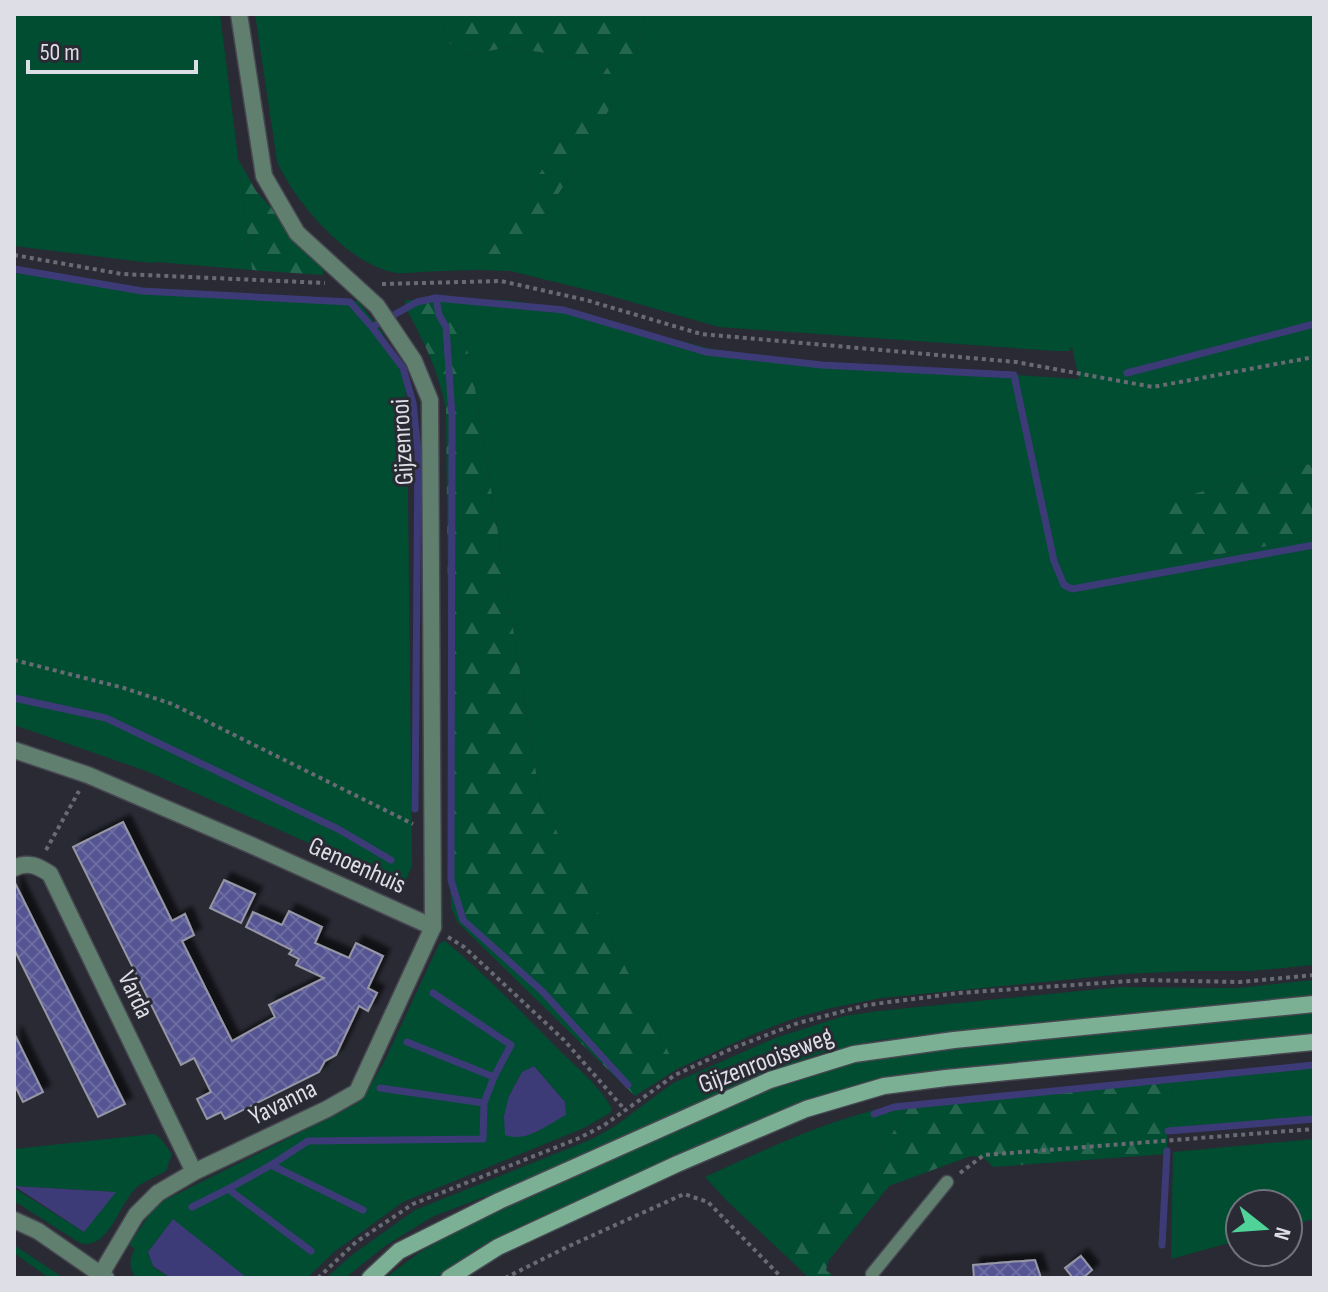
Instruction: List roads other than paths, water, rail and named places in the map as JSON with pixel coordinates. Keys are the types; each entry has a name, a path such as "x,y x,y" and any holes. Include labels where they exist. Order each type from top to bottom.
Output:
{"main road":[{"name":"Gijzenrooiseweg","path":"370,1278 399,1251 499,1201 770,1080 854,1054 954,1040 1314,1004"},
{"path":"449,1278 498,1247 677,1164 806,1109 884,1086 1314,1042"}],"street":[{"name":"Gijzenrooi","path":"239,14 264,176 297,233 377,306 414,361 430,400 433,927"},
{"name":"Genoenhuis","path":"14,750 88,775 433,927"},
{"name":"Varda","path":"14,868 37,866 50,874 194,1172"},
{"name":"Yavanna","path":"95,1274 136,1215 158,1193 194,1172 357,1092 433,927"},
{"path":"14,1220 38,1231 95,1274"}],"lane":[{"path":"873,1278 872,1274 947,1182"}],"waterway":[{"path":"14,269 142,291 350,302 372,327"},
{"path":"436,298 439,315 446,327 452,416 451,880 463,920 543,992 628,1085"},
{"path":"415,809 418,452 413,403 403,368 372,327 417,302 436,298 564,310 706,352 822,365 1014,375 1054,561 1064,585 1072,589 1314,545"},
{"path":"1127,373 1314,324"},
{"path":"14,698 106,718 338,829 391,860"},
{"path":"433,993 511,1045 494,1077"},
{"path":"407,1042 494,1077 484,1103"},
{"path":"874,1114 894,1107 1314,1065"},
{"path":"271,1165 308,1141 483,1139 484,1103 380,1088"},
{"path":"1168,1131 1314,1119"},
{"path":"1162,1245 1167,1151"},
{"path":"228,1189 271,1165 363,1210"},
{"path":"192,1207 228,1189 311,1251"}]}
